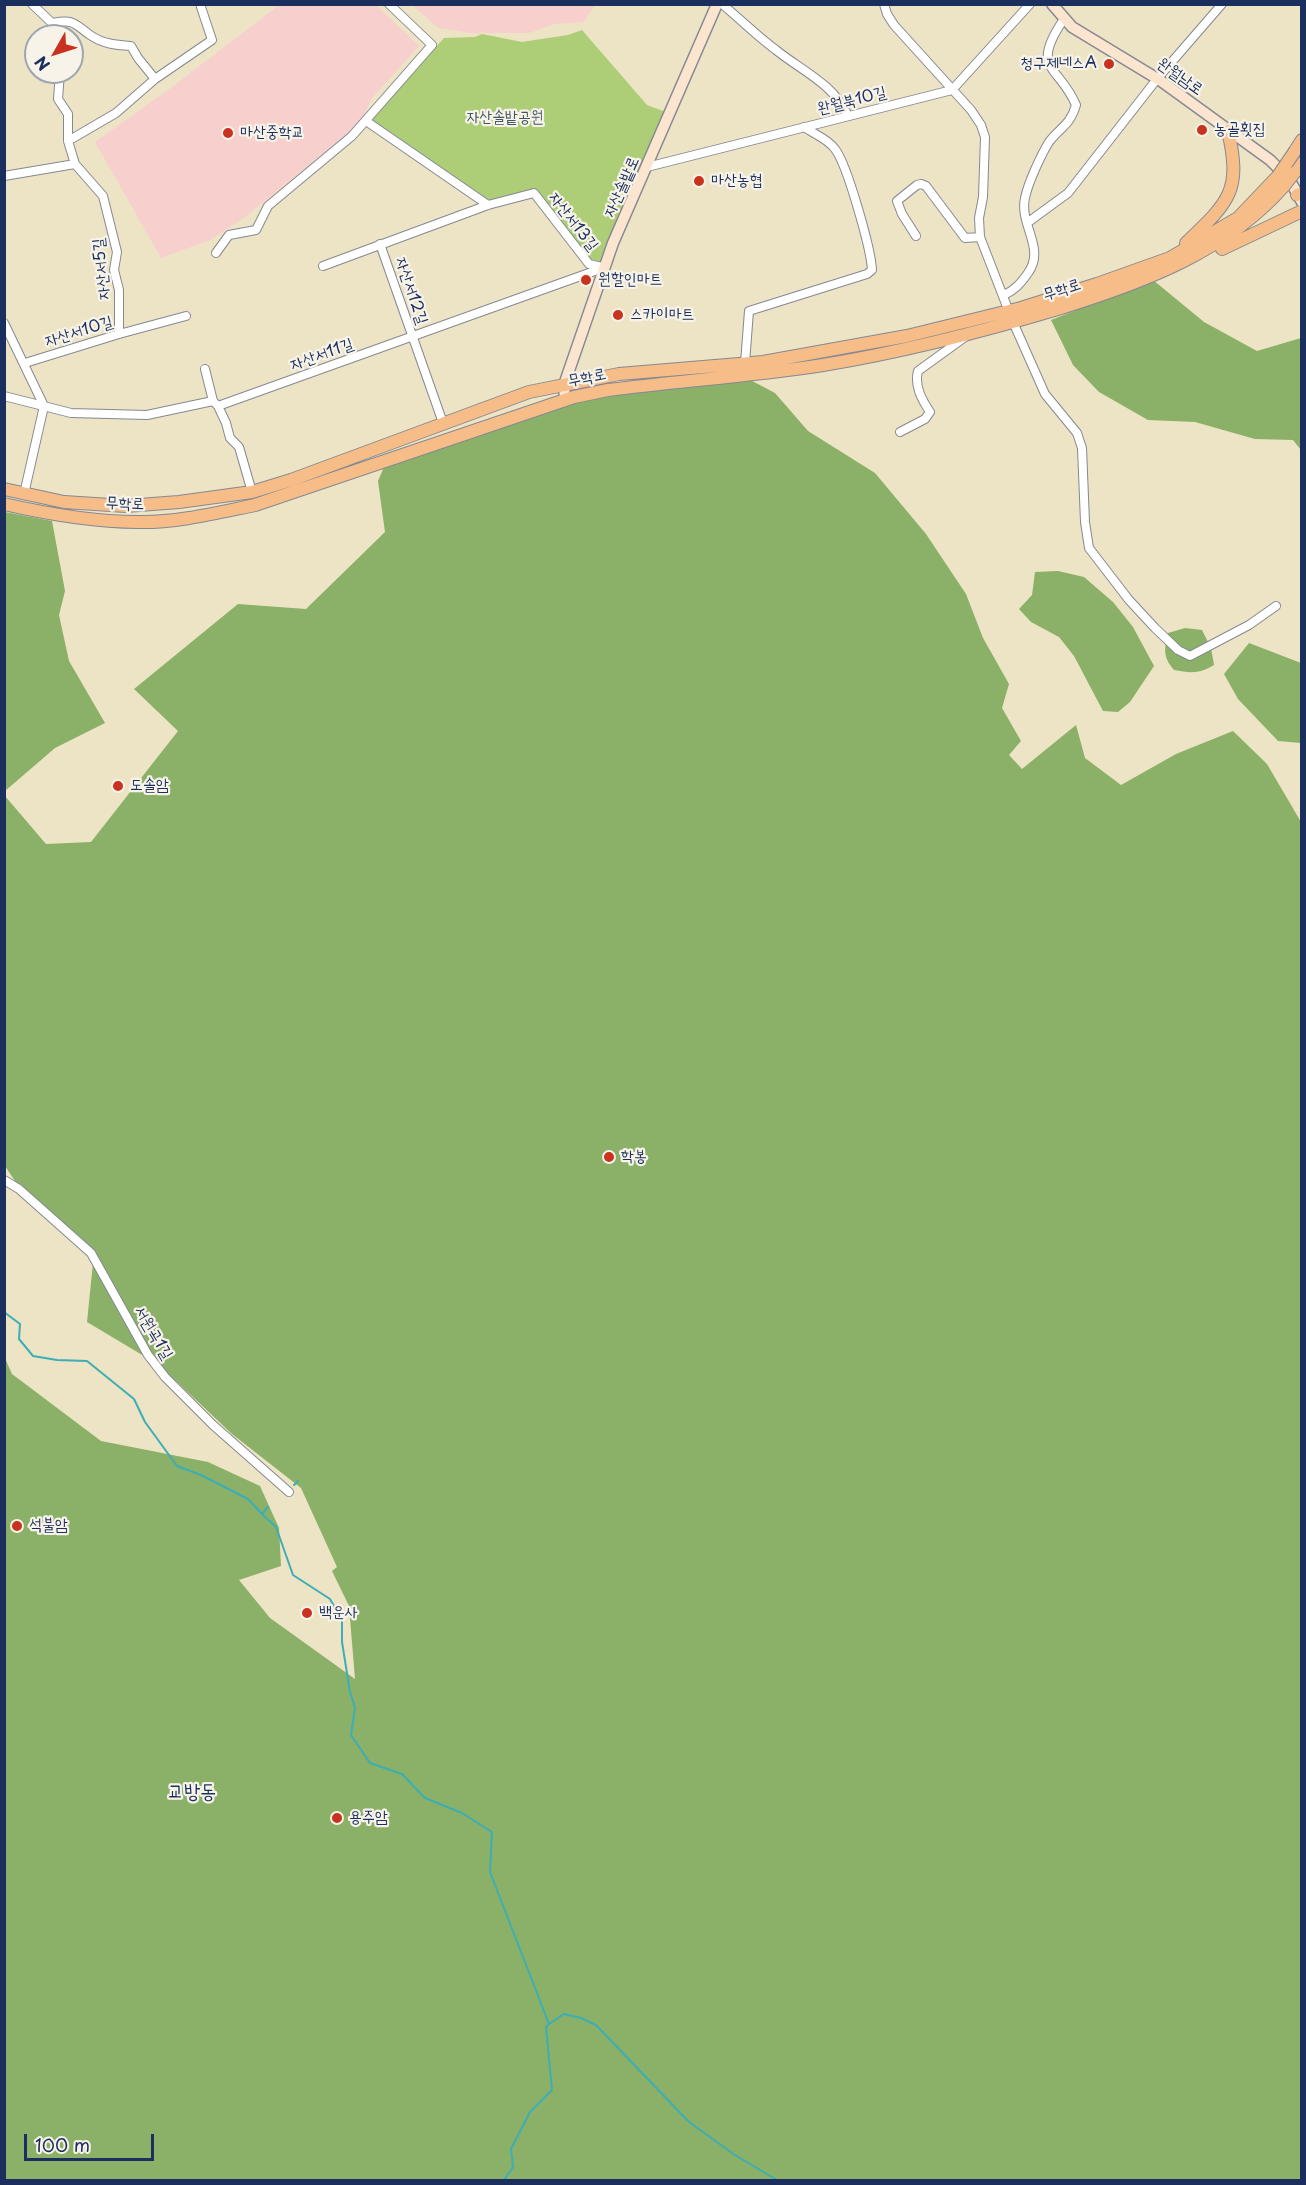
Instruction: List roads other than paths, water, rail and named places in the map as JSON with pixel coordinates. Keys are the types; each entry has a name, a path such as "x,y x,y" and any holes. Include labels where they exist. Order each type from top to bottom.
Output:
{"main road":[{"name":"자산솔밭로","path":"564,385 603,268 719,4"},
{"name":"완월남로","path":"1052,4 1072,27 1157,78 1270,160 1289,175 1300,197"},
{"name":"무학로","path":"1176,261 1222,207 1234,182 1235,165 1228,131"},
{"name":"무학로","path":"1176,261 1238,218 1289,175 1298,145"},
{"name":"무학로","path":"4,504 73,517 138,522 203,516 255,505 565,400 608,390 824,365 971,333 1097,284 1176,261 1211,255 1302,211"},
{"name":"무학로","path":"4,489 64,502 126,506 179,502 252,492 291,480 529,392 619,374 745,363 1012,317"},
{"path":"564,385 565,400"}],"street":[{"path":"32,4 52,24 68,20 77,24"},
{"path":"68,141 116,113 155,79 212,40 201,4"},
{"path":"216,254 229,235 256,230 268,206 352,136 432,45 389,4"},
{"path":"719,4 779,53 810,73 843,104 848,116"},
{"path":"884,4 894,25 976,117 985,137 984,189 979,218 980,237 1045,394 1077,433 1082,448 1085,522 1089,548 1129,600 1155,628 1178,650 1190,656 1249,626 1276,606"},
{"path":"952,90 1030,4"},
{"path":"1027,223 1068,193 1157,78 1222,4"},
{"path":"1004,295 1014,290 1023,280 1036,256 1024,212 1024,199 1029,182 1050,142 1068,123 1076,105 1071,92 1054,74 1048,61 1050,42 1064,19"},
{"path":"84,30 112,45 131,46 155,79"},
{"name":"자산서5길","path":"59,84 58,99 68,114 68,141 75,164 102,196 117,252 114,270 119,290 119,334"},
{"name":"완월북10길","path":"647,167 952,90"},
{"path":"366,121 488,205"},
{"path":"745,363 749,311 867,274 872,270 842,159 831,144 804,128"},
{"path":"4,176 75,164"},
{"path":"916,236 902,214 897,201 916,185 921,184 926,186 965,238 980,237"},
{"name":"자산서13길","path":"380,244 488,205 534,193 589,264 603,268"},
{"name":"자산서12길","path":"323,266 380,244 443,423"},
{"name":"자산서11길","path":"4,396 71,413 147,415 215,404 413,337 603,268"},
{"name":"자산서10길","path":"25,363 186,316"},
{"path":"4,323 44,406 24,494"},
{"path":"900,432 925,419 930,412 922,400 916,379 918,371 971,333"},
{"path":"205,369 215,404 226,423 230,438 239,447 252,492"},
{"name":"서원곡1길","path":"4,1180 19,1189 91,1253 148,1355 165,1377 213,1425 289,1492"}],"waterway":[{"path":"4,1312 20,1324 19,1339 33,1356 87,1361 134,1399 145,1422 177,1466 201,1475 248,1499 262,1514 268,1507"},
{"path":"294,1485 298,1481"},
{"path":"262,1514 276,1527 293,1575 330,1599 342,1620 342,1642 350,1692 355,1708 351,1735 370,1763 402,1774 425,1798 462,1813 492,1832 490,1872 549,2024 564,2014 596,2025 689,2122 735,2155 777,2180"},
{"path":"504,2180 513,2167 511,2149 530,2112 552,2090 546,2027 549,2024"}],"place":[{"name":"청구제네스A","path":"1109,64"},
{"name":"농골횟집","path":"1202,130"},
{"name":"마산중학교","path":"228,133"},
{"name":"마산농협","path":"699,181"},
{"name":"원할인마트","path":"586,280"},
{"name":"스카이마트","path":"618,315"},
{"name":"도솔암","path":"118,786"},
{"name":"학봉","path":"609,1157"},
{"name":"석불암","path":"17,1526"},
{"name":"백운사","path":"307,1613"},
{"name":"용주암","path":"337,1818"}],"district":[{"name":"교방동","path":"192,1792"}],"park label":[{"name":"자산솔밭공원","path":"505,118"}]}
